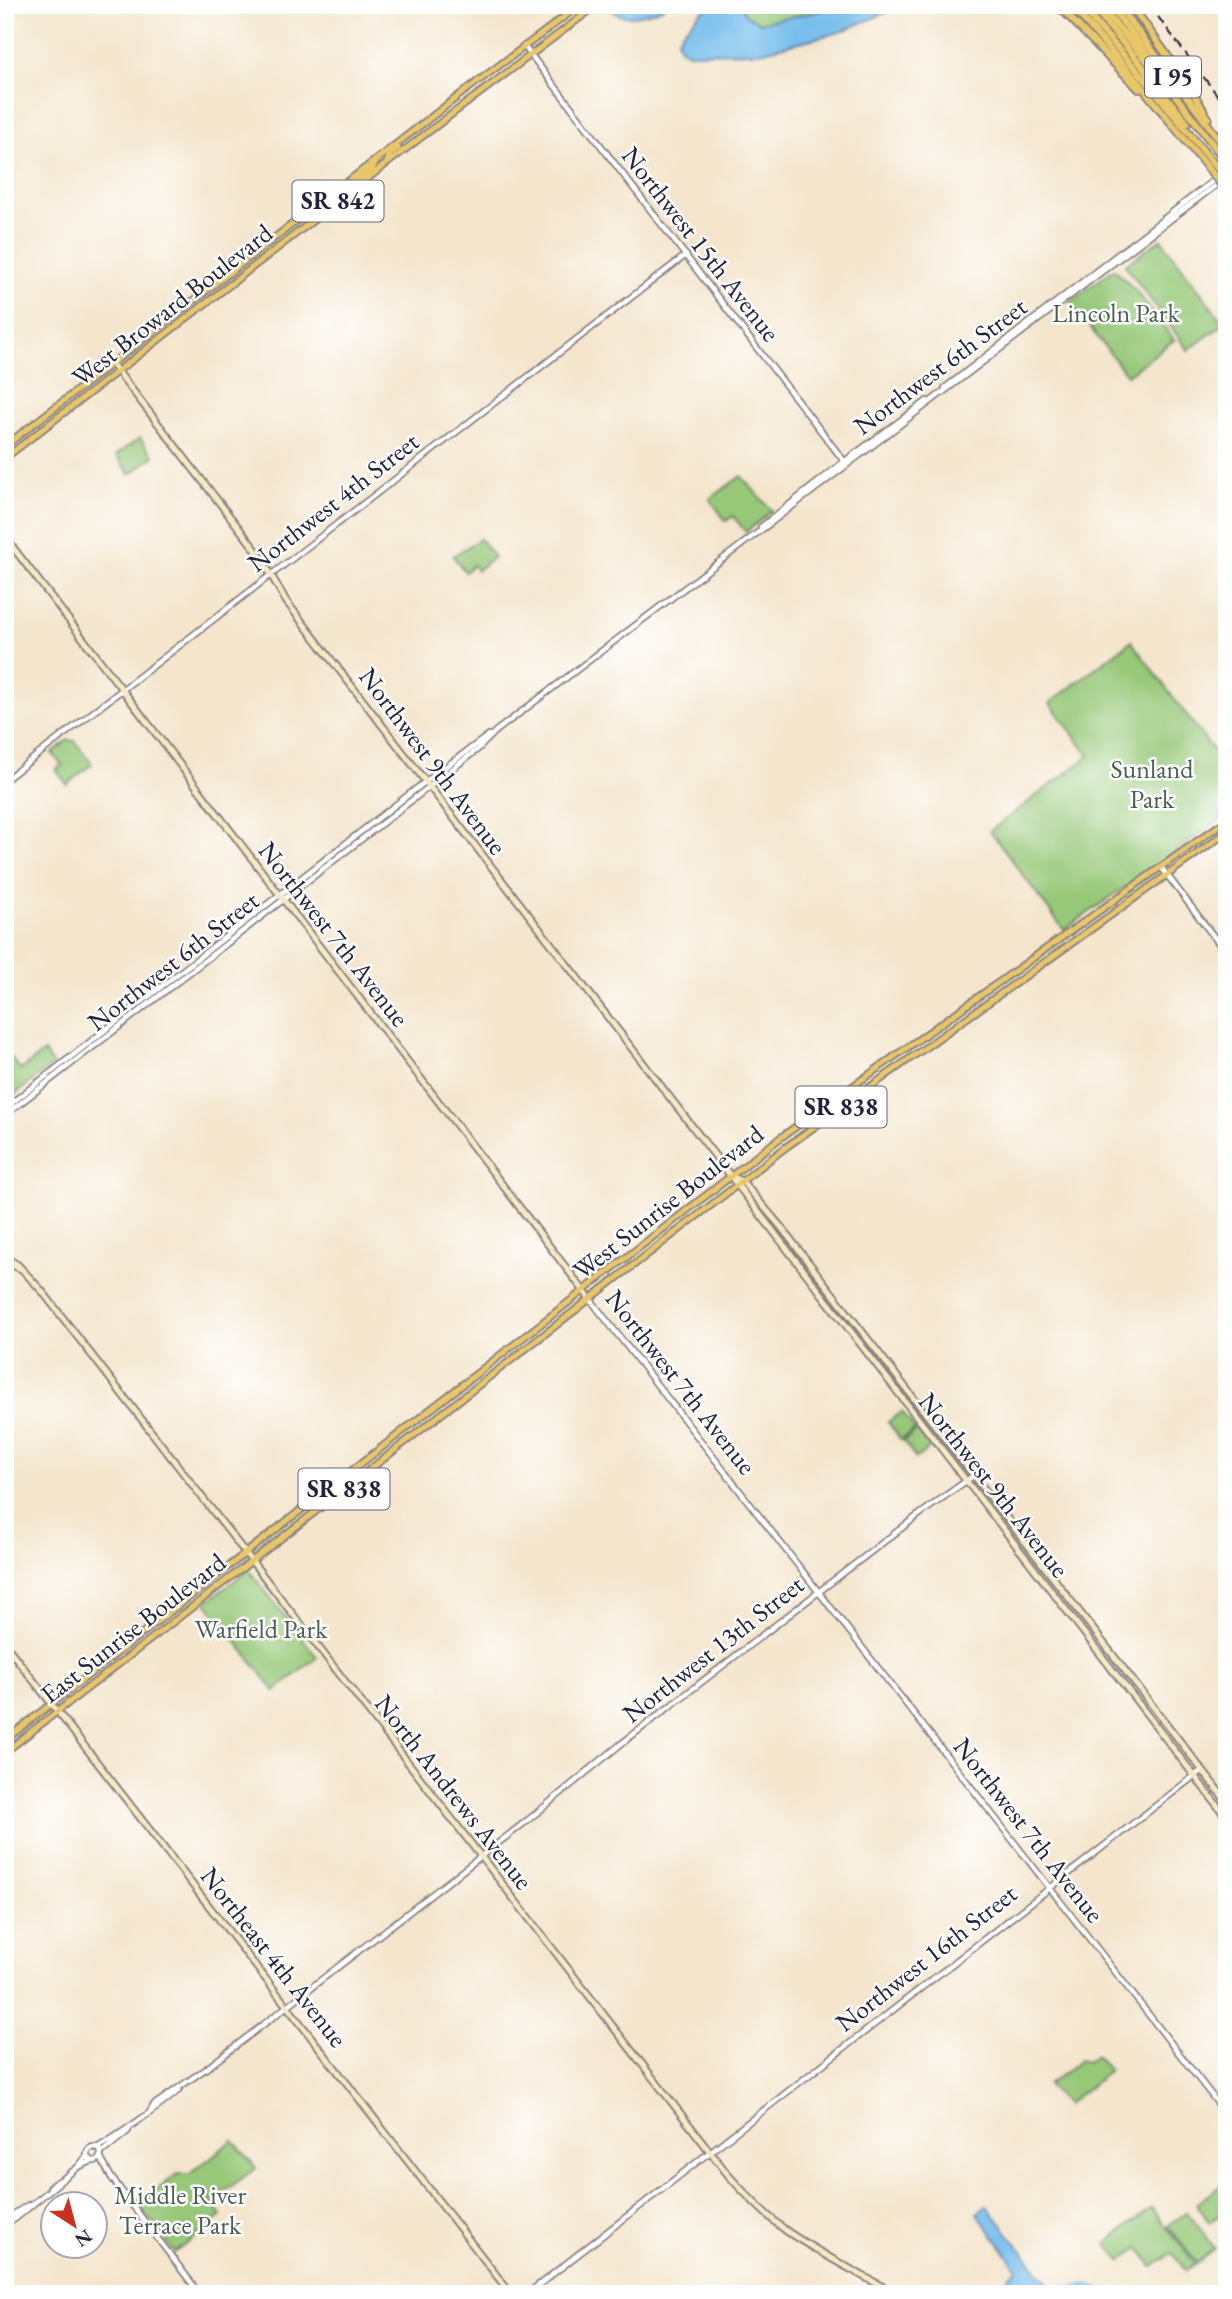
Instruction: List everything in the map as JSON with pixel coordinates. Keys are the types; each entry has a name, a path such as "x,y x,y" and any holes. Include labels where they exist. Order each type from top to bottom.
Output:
{"highway":[{"path":"1058,5 1122,73 1159,107"},
{"name":"I 95","path":"1070,5 1211,166 1227,192"},
{"path":"1080,5 1205,152"},
{"path":"1091,5 1160,88 1205,152 1211,166 1227,179"},
{"path":"1099,5 1166,84 1225,160"},
{"path":"1110,5 1225,160"},
{"name":"I 95","path":"1118,5 1227,150"},
{"path":"1131,5 1189,86 1227,150"}],"main road":[{"name":"West Broward Boulevard","path":"5,446 580,5"},
{"name":"West Broward Boulevard","path":"5,458 387,163 597,5"},
{"path":"387,163 389,155 419,131 422,124"},
{"path":"350,192 349,186 372,169 378,158"},
{"name":"Northwest 9th Avenue","path":"112,364 259,554 286,601 426,784 731,1176 789,1237 1227,1802"},
{"name":"Northwest 7th Avenue","path":"5,537 590,1299"},
{"name":"West Sunrise Boulevard","path":"245,1554 731,1176 1227,820"},
{"name":"West Sunrise Boulevard","path":"251,1561 739,1183 1227,832"},
{"path":"987,1003 990,989"},
{"path":"855,1097 854,1092 860,1081"},
{"name":"Northwest 9th Avenue","path":"739,1183 1227,1818"},
{"name":"North Andrews Avenue","path":"5,1260 21,1269 42,1291 709,2152 745,2194 787,2231 896,2294"},
{"path":"482,1382 487,1374 486,1366"},
{"path":"347,1487 346,1482 353,1469"},
{"name":"East Sunrise Boulevard","path":"5,1740 245,1554"},
{"name":"East Sunrise Boulevard","path":"5,1752 251,1561"},
{"path":"155,1635 155,1628 161,1618"},
{"path":"145,1643 151,1633 149,1627"},
{"name":"Northeast 4th Avenue","path":"5,1644 511,2294"}],"street":[{"name":"Northwest 15th Avenue","path":"524,46 846,463"},
{"name":"Northwest 6th Street","path":"5,1115 481,739 496,731 744,543 1227,170"},
{"name":"Northwest 6th Street","path":"846,463 1227,179"},
{"name":"Northwest 4th Street","path":"5,780 686,255"},
{"path":"1161,867 1227,954"},
{"name":"Northwest 6th Street","path":"5,1108 282,897"},
{"name":"Northwest 7th Avenue","path":"590,1299 1227,2116"},
{"name":"Northwest 13th Street","path":"129,2127 150,2112 154,2105 179,2089 480,1857 819,1591 973,1476"},
{"name":"Northwest 16th Street","path":"527,2294 1202,1770"},
{"path":"6,2223 15,2219 78,2167 89,2149 96,2148 129,2127"},
{"path":"78,2167 101,2155 129,2127"},
{"path":"96,2148 107,2172"},
{"path":"87,2156 107,2172 193,2286 194,2294"}],"green space":[{"path":"742,5 816,5 821,11 760,23 745,15"},
{"path":"1161,239 1224,324 1188,350 1125,265"},
{"name":"Lincoln Park","path":"1114,269 1136,291 1174,340 1127,375 1070,302"},
{"path":"140,438 154,456 130,474 116,455"},
{"path":"741,476 772,511 746,532 733,516 726,521 710,499"},
{"path":"480,539 494,557 477,570 473,565 465,572 453,556"},
{"name":"Sunland Park","path":"1131,641 1227,769 1227,815 1064,930 990,831 1089,756 1050,703"},
{"path":"68,740 75,741 92,764 67,784 56,770 62,765 52,753"},
{"path":"5,1050 21,1070 44,1052 53,1065 5,1102"},
{"path":"902,1412 915,1429 901,1440 888,1422"},
{"path":"917,1430 930,1448 916,1458 903,1441"},
{"name":"Warfield Park","path":"249,1570 317,1657 275,1691 206,1602"},
{"path":"1096,2055 1109,2071 1066,2105 1048,2085 1080,2060 1087,2062"},
{"name":"Middle River Terrace Park","path":"233,2140 256,2168 211,2201 222,2216 175,2253 138,2204 178,2174 190,2174"},
{"path":"1224,2183 1227,2186 1227,2209 1210,2222 1196,2204"},
{"path":"1152,2208 1195,2264 1186,2271 1172,2253 1153,2266 1139,2248 1121,2261 1107,2243"},
{"path":"1187,2212 1215,2248 1197,2263 1168,2226"}],"water":[{"path":"605,5 667,5 651,12 625,16"},
{"path":"708,5 742,5 745,15 760,23 851,5 904,5 840,32 760,52 689,53 680,48 677,40"},
{"path":"987,2206 1047,2282 1044,2286 1007,2281 1017,2269 977,2213"}],"waterway":[{"path":"962,2294 976,2285 1015,2285 1044,2292 1087,2287 1108,2294"},
{"path":"1191,2294 1214,2288 1227,2290"}],"railway":[{"path":"1149,5 1227,108"},
{"path":"5,1164 10,1227 5,1333"}]}
